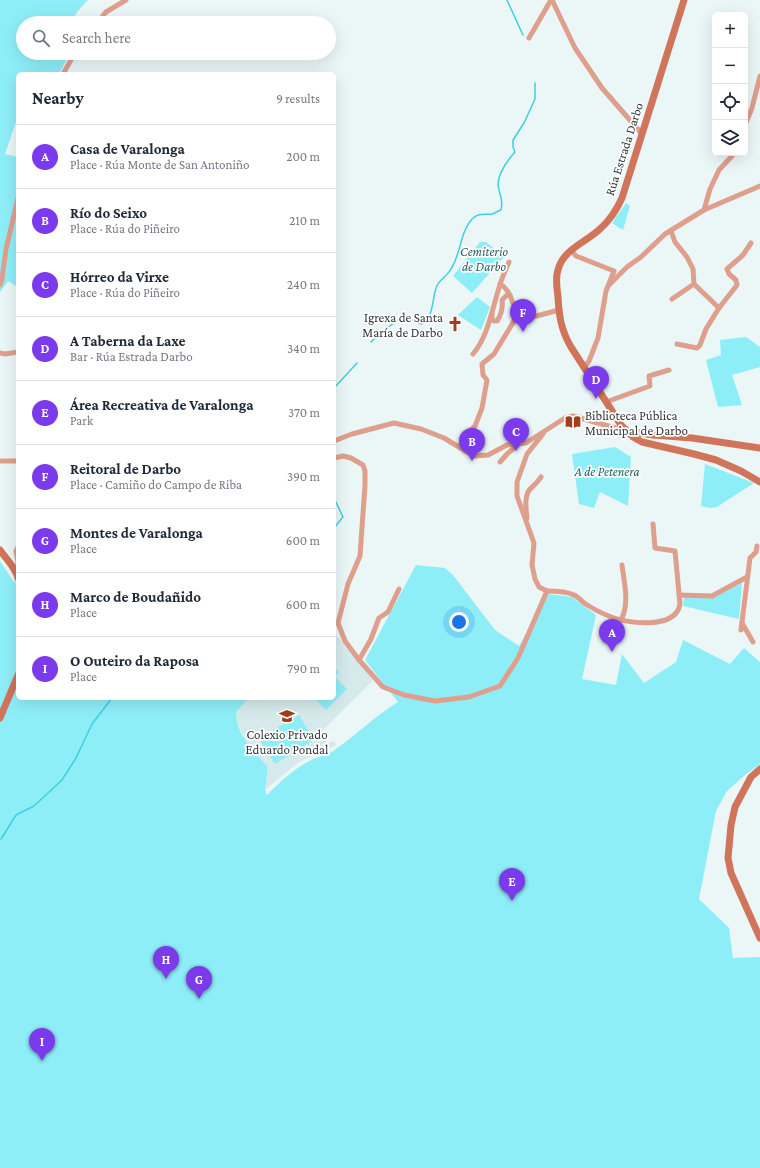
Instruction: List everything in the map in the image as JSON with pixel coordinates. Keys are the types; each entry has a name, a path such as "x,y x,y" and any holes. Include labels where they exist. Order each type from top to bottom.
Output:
{"main road":[{"name":"Rúa Estrada Darbo","path":"684,0 628,184 622,198 616,210 602,228 571,250 564,257 558,269 556,276 561,326 564,335 606,402 626,431 633,437 642,442 716,460 741,471 760,482"},
{"path":"626,431 692,438 760,448"},
{"path":"0,550 16,573"},
{"path":"0,718 16,680"},
{"path":"760,769 751,777 735,806 731,825 728,858 731,873 760,938"}],"street":[{"path":"103,16 106,12 126,0"},
{"path":"529,38 552,0"},
{"path":"552,0 575,48 602,88 642,134"},
{"path":"64,72 71,60"},
{"path":"747,120 752,108 760,76"},
{"path":"704,210 710,189 719,170 732,156"},
{"path":"609,285 665,234 704,210 760,186"},
{"path":"0,285 6,249 16,206"},
{"path":"671,231 675,242 687,257 693,269 694,284 719,308"},
{"path":"677,344 697,348 700,345 706,329 719,308 737,285 736,280 729,274 727,269 742,255 751,243"},
{"path":"571,250 576,256 614,271 606,290 598,338 589,361 584,368"},
{"path":"473,354 482,342 500,284 509,262"},
{"path":"468,452 467,434 475,426 482,408 486,380 483,375 482,364 494,354 517,316 510,295 505,287 500,284"},
{"path":"672,299 694,284"},
{"path":"493,307 492,319 497,321 500,317 502,300 507,295 510,295"},
{"path":"517,316 525,319 559,310"},
{"path":"0,353 5,354 16,352"},
{"path":"606,402 650,386 649,376 669,370"},
{"path":"336,440 352,434 394,423 420,428 444,438 474,456 488,455 507,445 526,443 565,418 573,416 626,431"},
{"path":"612,428 621,424"},
{"path":"546,430 527,454 517,482 517,496 534,543 532,564 535,579 539,587 547,591 558,591 574,595 610,617 621,620 651,624 674,616 678,611 680,604 675,551 655,548 653,524"},
{"path":"500,462 508,453 520,444"},
{"path":"336,458 343,456 351,458 362,465 365,471 360,556 348,584 338,623 345,641 382,687 404,695 435,700 469,697 500,686 518,658 547,591"},
{"path":"0,461 16,461"},
{"path":"528,525 526,508 527,494 541,477"},
{"path":"741,630 750,558 756,552 757,546"},
{"path":"621,620 626,596 622,565"},
{"path":"679,595 712,596 747,577"},
{"path":"359,660 379,618 388,612 399,589"},
{"path":"742,623 753,642"}],"shaded area":[{"name":"Colexio Privado Eduardo Pondal","path":"336,636 373,680 322,731 327,743 334,741 336,745 297,763 265,790 268,767 245,740 236,719 236,712 247,700 336,700"}],"green space":[{"path":"0,0 88,0 75,16 16,16 16,60 66,60 60,72 16,72 16,122 5,154 16,157 16,286 8,281 0,292"},
{"path":"626,203 630,206 623,230 612,223"},
{"name":"Cemiterio de Darbo","path":"480,242 486,242 504,257 472,293 453,276"},
{"name":"Cemiterio de Darbo","path":"477,297 490,307 481,330 458,315"},
{"path":"746,337 760,347 760,367 732,375 742,405 718,407 706,360 721,355 720,340"},
{"name":"A de Petenera","path":"615,447 631,457 628,506 600,492 594,508 579,504 572,454"},
{"path":"705,464 754,483 717,507 710,508 701,506"},
{"path":"0,561 13,581 16,582 16,700 247,700 236,712 237,720 242,735 268,767 265,790 267,795 294,771 313,759 334,751 398,702 365,660 416,565 445,568 453,575 495,630 519,646 549,594 572,597 596,615 582,679 616,685 622,654 644,683 676,662 683,640 730,664 744,648 760,662 760,764 727,791 716,811 699,899 729,928 733,958 760,957 760,1168 0,1168"},
{"path":"742,583 739,619 683,606 684,596 712,598"},
{"path":"336,669 339,672 336,676"},
{"path":"336,678 347,689 336,700"},
{"path":"316,700 336,700 326,710"},
{"path":"299,715 314,740 275,764 259,739"}],"waterway":[{"path":"507,0 523,35"},
{"path":"371,342 380,333 401,318 410,319 422,324 426,321 431,312 437,285 449,272 454,263 468,224 477,215 492,214 501,210 502,200 498,181 506,163 515,152 513,140 524,123 535,99 535,83"},
{"path":"336,386 357,363"},
{"path":"336,502 343,517 336,526"},
{"path":"1,839 16,815 34,806 62,780 76,758 92,724 110,700"}],"place":[{"name":"Igrexa de Santa María de Darbo","path":"455,324"},
{"name":"Reitoral de Darbo","path":"523,332"},
{"name":"A Taberna da Laxe","path":"596,399"},
{"name":"Biblioteca Pública Municipal de Darbo","path":"573,422"},
{"name":"Hórreo da Virxe","path":"516,451"},
{"name":"Río do Seixo","path":"472,461"},
{"name":"Casa de Varalonga","path":"612,652"},
{"name":"Colexio Privado Eduardo Pondal","path":"287,716"},
{"name":"Área Recreativa de Varalonga","path":"512,901"},
{"name":"Marco de Boudañido","path":"166,979"},
{"name":"Montes de Varalonga","path":"199,999"},
{"name":"O Outeiro da Raposa","path":"42,1061"}]}
